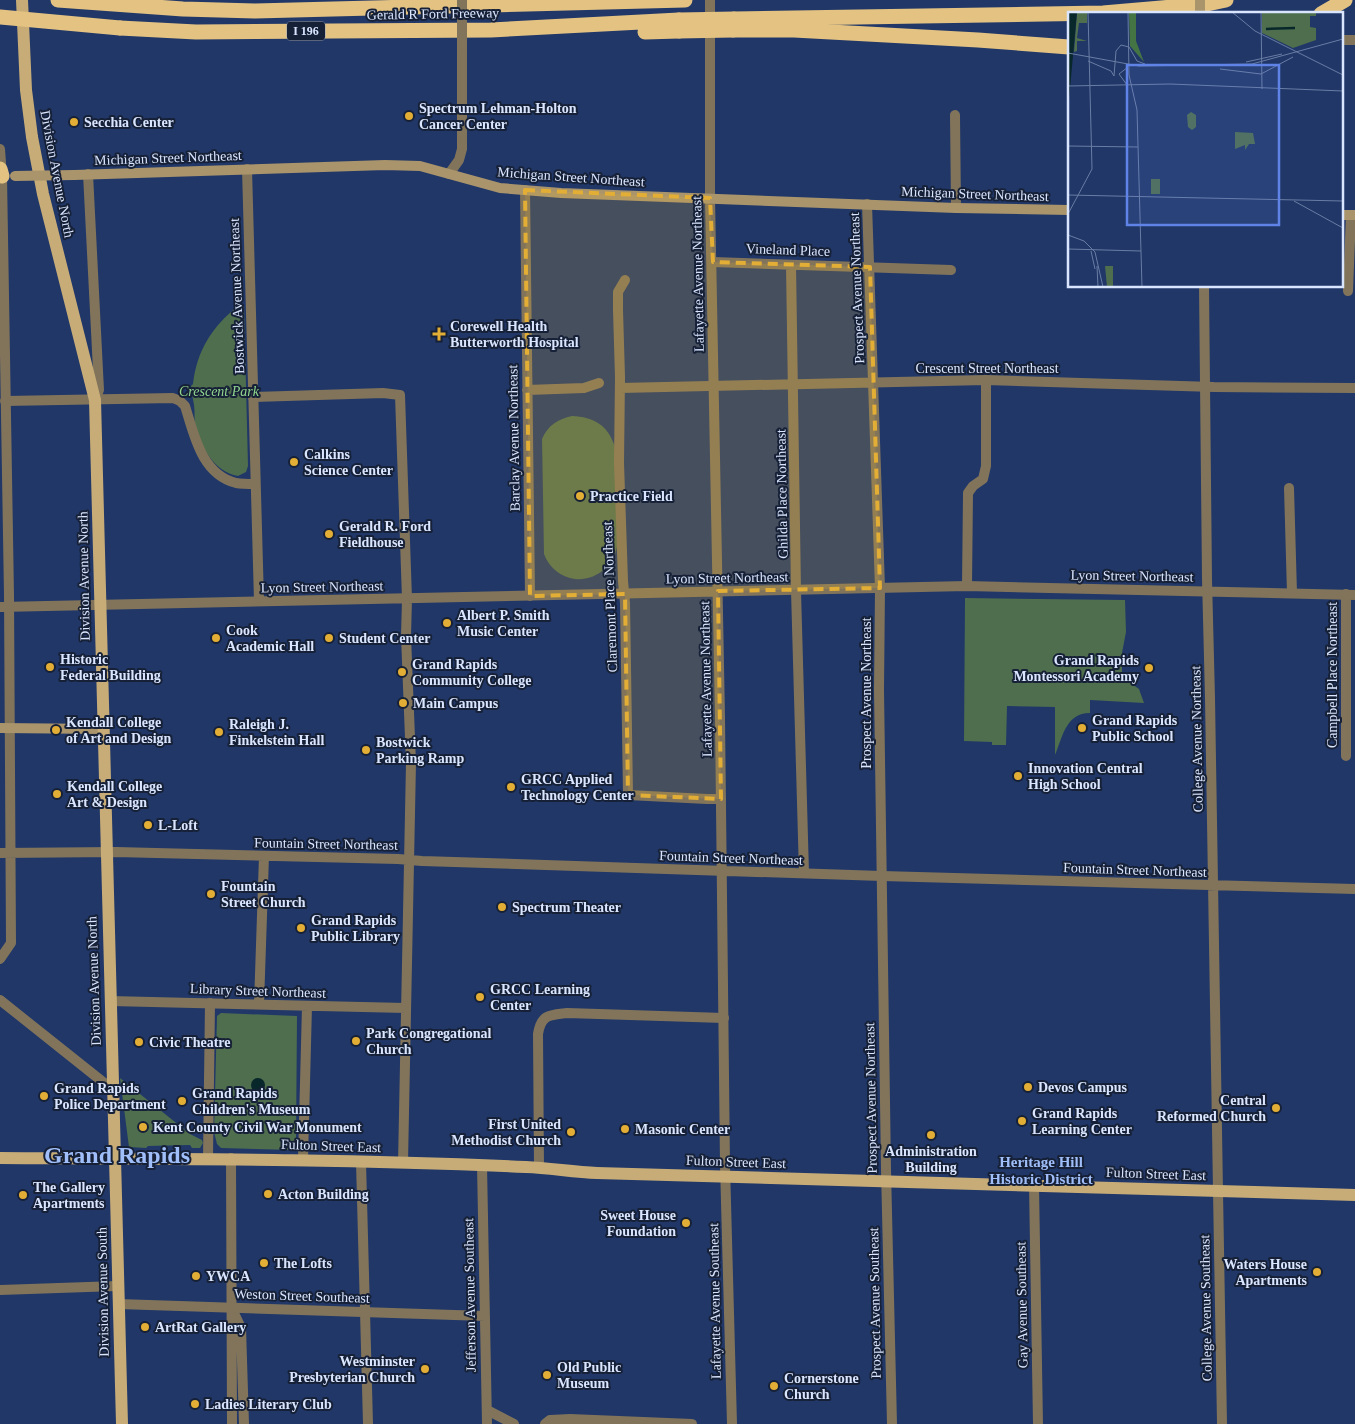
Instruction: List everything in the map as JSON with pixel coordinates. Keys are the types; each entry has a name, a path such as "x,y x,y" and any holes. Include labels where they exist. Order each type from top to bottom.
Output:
{"highway":[{"name":"Gerald R Ford Freeway","path":"58,0 112,5 255,11 685,0"},
{"path":"412,0 552,2"},
{"name":"Gerald R Ford Freeway","path":"1115,12 1207,4 1226,0"},
{"path":"1324,12 1345,0"},
{"name":"Gerald R Ford Freeway","path":"4,20 196,32 491,30 1068,14"},
{"path":"734,24 794,30 1068,47"}],"main road":[{"name":"Division Avenue North","path":"22,0 26,90 32,137 43,194 95,400 110,1001 116,1158"},
{"name":"Michigan Street Northeast","path":"4,174 74,175 384,165 420,166 500,188 525,190 956,208 1068,210"},
{"path":"4,728 103,729"},
{"name":"Fulton Street East","path":"0,1158 230,1158 539,1168 726,1177 1355,1195"},
{"name":"Division Avenue South","path":"116,1158 117,1286 122,1424"}],"street":[{"path":"449,174 459,160 462,149 462,0"},
{"name":"Lafayette Avenue Northeast","path":"710,0 710,198 713,262 726,1177"},
{"path":"1342,40 1355,40"},
{"path":"955,114 956,208"},
{"path":"0,149 4,174 5,853 11,944 0,958"},
{"name":"Bostwick Avenue Northeast","path":"247,169 258,601"},
{"path":"88,174 99,390 95,400"},
{"name":"Barclay Avenue Northeast","path":"525,190 530,596"},
{"name":"Prospect Avenue Northeast","path":"867,204 880,588 886,1181"},
{"path":"1348,291 1349,215"},
{"name":"Vineland Place","path":"713,262 952,270"},
{"name":"Ghilda Place Northeast","path":"791,264 796,591 804,874"},
{"name":"Claremont Place Northeast","path":"625,280 618,292 619,463 628,795 721,799"},
{"name":"College Avenue Northeast","path":"1204,288 1207,591 1218,1191"},
{"path":"967,586 968,493 973,486 983,479 986,466 986,380"},
{"name":"Crescent Street Northeast","path":"620,388 986,380 1204,387 1355,388"},
{"path":"527,390 584,388 599,383"},
{"path":"253,397 383,393 400,395 411,763 403,1163"},
{"path":"5,401 173,398 185,406 198,448 209,465 228,481 238,484 255,484"},
{"path":"1289,488 1292,593"},
{"name":"Lyon Street Northeast","path":"4,607 967,586 1350,595"},
{"name":"Campbell Place Northeast","path":"1346,756 1350,595"},
{"name":"Fountain Street Northeast","path":"5,853 264,856 722,872 1355,889"},
{"path":"259,1004 264,856"},
{"path":"0,1000 113,1090"},
{"name":"Library Street Northeast","path":"110,1001 406,1008"},
{"path":"208,1158 210,1003"},
{"path":"303,1160 307,1006"},
{"path":"539,1168 538,1038 539,1024 543,1019 551,1015 568,1013 724,1018"},
{"path":"230,1158 232,1424"},
{"path":"361,1162 368,1424"},
{"name":"Jefferson Avenue Southeast","path":"482,1166 487,1424"},
{"name":"Lafayette Avenue Southeast","path":"726,1177 732,1424"},
{"name":"Prospect Avenue Southeast","path":"886,1181 892,1424"},
{"name":"Gay Avenue Southeast","path":"1034,1186 1038,1424"},
{"name":"College Avenue Southeast","path":"1218,1191 1222,1424"},
{"path":"0,1290 117,1286"},
{"name":"Weston Street Southeast","path":"118,1304 484,1316"},
{"path":"231,1308 241,1328 244,1424"},
{"path":"487,1410 514,1424"},
{"path":"545,1424 550,1420 570,1419 692,1424"}],"highlighted area":[{"path":"525,190 710,198 713,262 870,267 880,588 718,591 721,799 628,795 625,594 530,596"}],"green space":[{"name":"Crescent Park","path":"238,306 244,306 248,466 246,472 238,476 229,474 215,464 204,449 195,424 191,386 198,360 207,340 221,322"},
{"name":"Practice Field","path":"572,416 587,418 599,424 608,433 615,447 617,547 612,560 602,571 590,578 583,579 570,578 560,574 552,568 544,554 542,439 554,423"},
{"path":"965,598 1125,600 1126,632 1122,653 1122,677 1139,689 1144,703 1090,700 1090,713 1082,714 1070,721 1063,733 1055,755 1055,707 1007,706 1006,745 992,745 992,742 964,741"},
{"path":"221,1013 297,1016 296,1141 298,1147 295,1150 221,1148 217,1144 214,1132 217,1016"},
{"path":"120,1078 190,1134 202,1140 203,1143 200,1148 192,1148 190,1145 148,1146 146,1148 129,1147"}],"shaded area":[{"path":"255,1078 261,1078 265,1085 261,1092 255,1092 251,1088 251,1082"}],"place":[{"name":"Spectrum Lehman-Holton Cancer Center","path":"409,116"},
{"name":"Secchia Center","path":"74,122"},
{"name":"Corewell Health Butterworth Hospital","path":"439,334"},
{"name":"Calkins Science Center","path":"294,462"},
{"name":"Practice Field","path":"580,496"},
{"name":"Gerald R. Ford Fieldhouse","path":"329,534"},
{"name":"Albert P. Smith Music Center","path":"447,623"},
{"name":"Cook Academic Hall","path":"216,638"},
{"name":"Student Center","path":"329,638"},
{"name":"Historic Federal Building","path":"50,667"},
{"name":"Grand Rapids Montessori Academy","path":"1149,668"},
{"name":"Grand Rapids Community College","path":"402,672"},
{"name":"Main Campus","path":"403,703"},
{"name":"Grand Rapids Public School","path":"1082,728"},
{"name":"Kendall College of Art and Design","path":"56,730"},
{"name":"Raleigh J. Finkelstein Hall","path":"219,732"},
{"name":"Bostwick Parking Ramp","path":"366,750"},
{"name":"Innovation Central High School","path":"1018,776"},
{"name":"GRCC Applied Technology Center","path":"511,787"},
{"name":"Kendall College Art & Design","path":"57,794"},
{"name":"L-Loft","path":"148,825"},
{"name":"Fountain Street Church","path":"211,894"},
{"name":"Spectrum Theater","path":"502,907"},
{"name":"Grand Rapids Public Library","path":"301,928"},
{"name":"GRCC Learning Center","path":"480,997"},
{"name":"Park Congregational Church","path":"356,1041"},
{"name":"Civic Theatre","path":"139,1042"},
{"name":"Devos Campus","path":"1028,1087"},
{"name":"Grand Rapids Police Department","path":"44,1096"},
{"name":"Grand Rapids Children's Museum","path":"182,1101"},
{"name":"Central Reformed Church","path":"1276,1108"},
{"name":"Grand Rapids Learning Center","path":"1022,1121"},
{"name":"Kent County Civil War Monument","path":"143,1127"},
{"name":"Masonic Center","path":"625,1129"},
{"name":"First United Methodist Church","path":"571,1132"},
{"name":"Administration Building","path":"931,1135"},
{"name":"Acton Building","path":"268,1194"},
{"name":"The Gallery Apartments","path":"23,1195"},
{"name":"Sweet House Foundation","path":"686,1223"},
{"name":"The Lofts","path":"264,1263"},
{"name":"Waters House Apartments","path":"1317,1272"},
{"name":"YWCA","path":"196,1276"},
{"name":"ArtRat Gallery","path":"145,1327"},
{"name":"Westminster Presbyterian Church","path":"425,1369"},
{"name":"Old Public Museum","path":"547,1375"},
{"name":"Cornerstone Church","path":"774,1386"},
{"name":"Ladies Literary Club","path":"195,1404"}],"district":[{"name":"Grand Rapids","path":"117,1155"},
{"name":"Heritage Hill Historic District","path":"1041,1170"}]}
